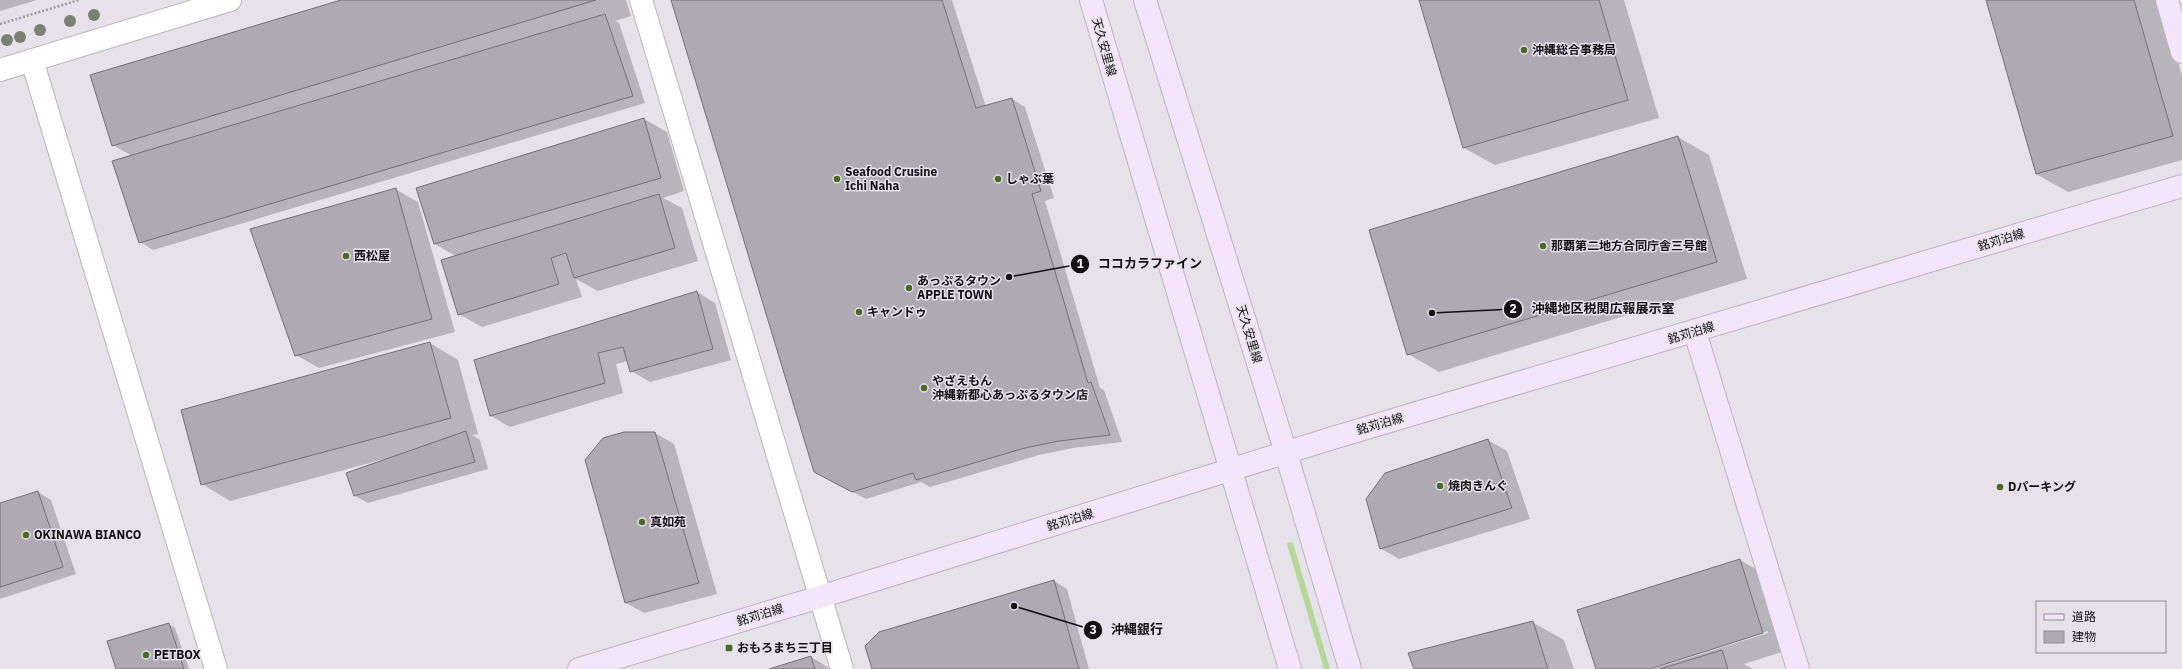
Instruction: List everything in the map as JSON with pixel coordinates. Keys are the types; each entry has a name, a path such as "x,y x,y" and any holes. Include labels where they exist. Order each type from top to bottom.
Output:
{"street":[{"path":"0,70 230,0"},
{"path":"641,0 842,669"},
{"name":"天久安里線","path":"1091,0 1290,669"},
{"name":"天久安里線","path":"1145,0 1286,453 1350,669"},
{"path":"2167,0 2182,52"},
{"path":"32,60 216,669"},
{"name":"銘苅泊線","path":"579,669 820,597 1230,469 2182,186"},
{"path":"1695,332 1798,669"}],"path":[{"path":"0,24 79,0"}],"green space":[{"path":"1288,542 1293,543 1330,669 1324,669 1287,544"}],"building":[{"path":"341,0 596,0 112,146 90,75"},
{"name":"あっぷるタウン APPLE TOWN","path":"671,0 942,0 976,108 1012,98 1041,191 1032,194 1088,383 1091,382 1110,435 1059,441 1025,448 916,480 913,473 852,492 814,472"},
{"name":"沖縄総合事務局","path":"1419,0 1599,0 1628,100 1463,148"},
{"path":"1986,0 2134,0 2173,136 2036,174"},
{"path":"605,14 633,96 139,243 112,161"},
{"path":"644,118 661,178 434,244 416,188"},
{"name":"那覇第二地方合同庁舎三号館","path":"1678,136 1717,262 1407,355 1369,230"},
{"path":"396,188 432,319 295,356 250,229"},
{"path":"659,194 675,248 574,278 566,253 551,258 559,284 458,315 441,260"},
{"path":"697,291 713,349 630,372 623,347 598,353 605,383 490,416 474,360"},
{"path":"430,342 451,418 201,485 181,410"},
{"path":"466,431 475,462 354,496 346,473"},
{"name":"真如苑","path":"624,432 655,432 699,583 625,603 585,460 603,438"},
{"name":"焼肉きんぐ","path":"1488,439 1512,508 1380,549 1366,499 1385,473"},
{"name":"OKINAWA BIANCO","path":"38,491 63,567 0,587 0,503"},
{"path":"1740,559 1763,633 1650,669 1596,669 1577,610"},
{"path":"1054,580 1079,669 872,669 865,646 879,632"},
{"path":"1533,621 1548,669 1414,669 1408,653"},
{"name":"PETBOX","path":"169,623 184,669 116,669 107,641"},
{"path":"1722,650 1728,669 1660,669"},
{"path":"811,656 815,669 769,669"}],"place":[{"name":"沖縄総合事務局","path":"1524,50"},
{"name":"Seafood Crusine Ichi Naha","path":"837,179"},
{"name":"しゃぶ葉","path":"998,179"},
{"name":"那覇第二地方合同庁舎三号館","path":"1543,246"},
{"name":"西松屋","path":"346,256"},
{"name":"ココカラファイン","path":"1009,277"},
{"name":"あっぷるタウン APPLE TOWN","path":"909,288"},
{"name":"キャンドゥ","path":"859,312"},
{"name":"沖縄地区税関広報展示室","path":"1432,313"},
{"name":"やざえもん 沖縄新都心あっぷるタウン店","path":"924,388"},
{"name":"焼肉きんぐ","path":"1440,486"},
{"name":"Dパーキング","path":"2000,487"},
{"name":"真如苑","path":"642,522"},
{"name":"OKINAWA BIANCO","path":"26,535"},
{"name":"沖縄銀行","path":"1014,606"},
{"name":"おもろまち三丁目","path":"729,648"},
{"name":"PETBOX","path":"146,655"}]}
